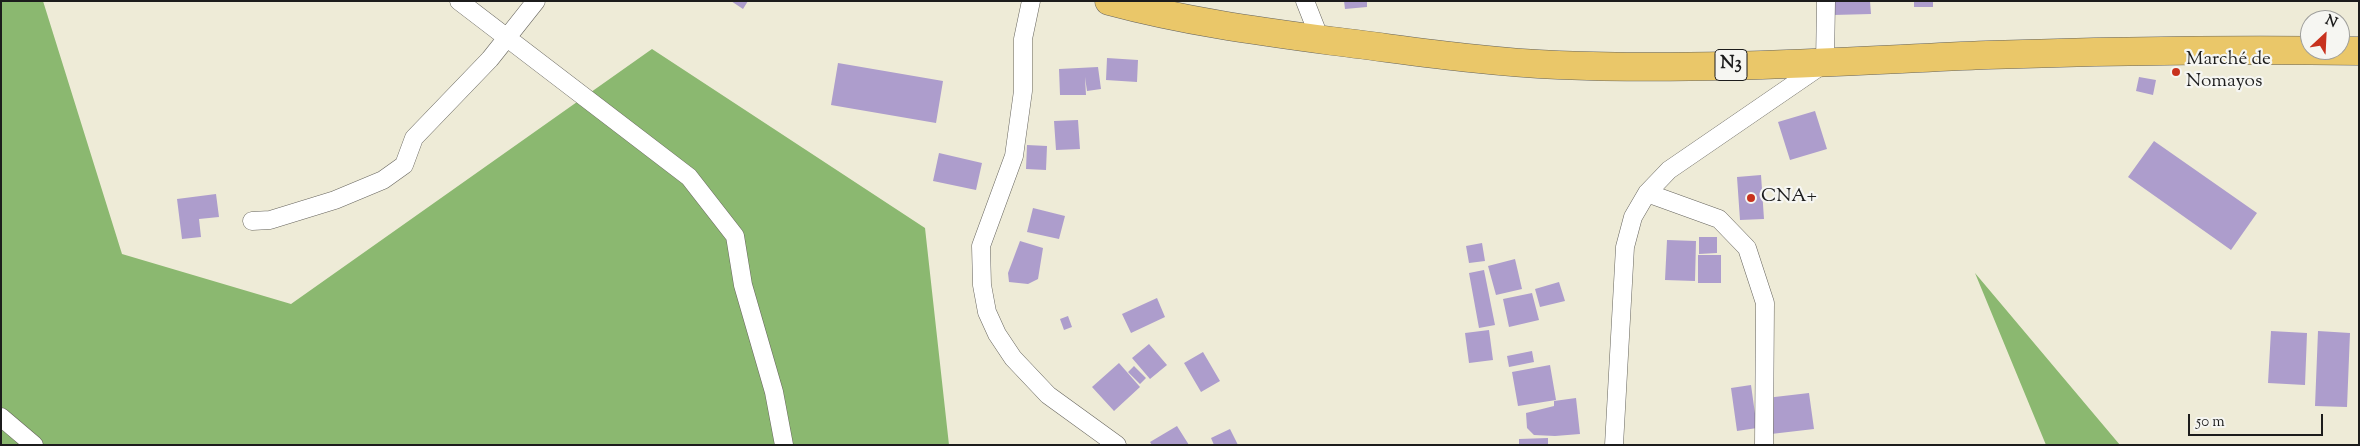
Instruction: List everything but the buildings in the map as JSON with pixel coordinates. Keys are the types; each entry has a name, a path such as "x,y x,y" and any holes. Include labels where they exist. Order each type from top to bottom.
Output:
{"highway":[{"name":"N3","path":"1109,1 1199,22 1482,60 1557,65 1624,67 1825,63 2037,54 2193,51 2359,51"}],"street":[{"path":"459,1 689,177 735,236 743,285 774,392 784,445"},
{"path":"252,221 270,220 335,200 383,180 404,165 414,138 490,59 536,1"},
{"path":"1031,1 1023,39 1023,91 1014,156 981,246 982,285 987,312 996,334 1013,358 1048,395 1118,445"},
{"path":"1306,1 1320,39"},
{"path":"1614,445 1625,247 1633,216 1647,193 1669,170 1825,63 1826,1"},
{"path":"1647,193 1719,219 1748,248 1766,302 1764,445"},
{"path":"1,417 34,445"}],"green space":[{"path":"1,1 43,1 122,254 291,304 652,49 925,228 949,445 1,445"},
{"path":"1975,273 2120,445 2046,445"}],"place":[{"name":"Marché de Nomayos","path":"2176,72"},
{"name":"CNA+","path":"1751,198"}]}
